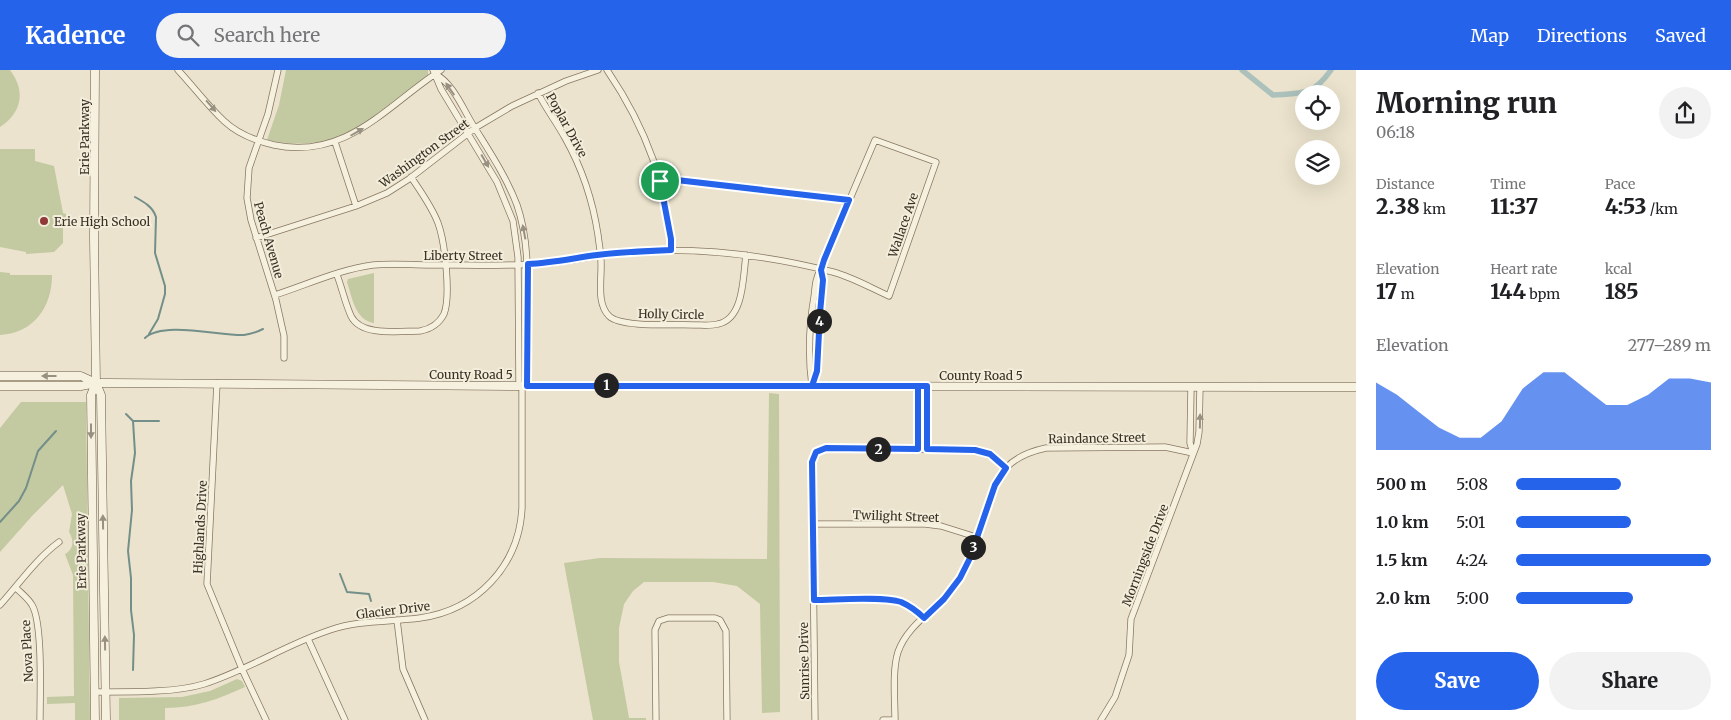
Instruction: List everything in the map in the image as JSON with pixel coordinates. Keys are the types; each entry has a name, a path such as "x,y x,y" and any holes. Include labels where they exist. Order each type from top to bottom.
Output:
{"street":[{"name":"Erie Parkway","path":"95,720 91,396 96,383 94,238 96,70"},
{"path":"178,70 224,121 241,133 258,141 284,147 304,148 335,142 358,132 436,71"},
{"name":"Peach Avenue","path":"278,70 268,114 249,168 247,198 256,238 275,295 284,336 284,358"},
{"name":"Washington Street","path":"256,238 356,206 387,193 412,177 475,128 512,106 566,81 598,70"},
{"path":"607,70 635,117 653,160 660,181 671,239 671,250"},
{"path":"436,71 448,85 502,172 517,206 528,264 523,386"},
{"path":"436,71 441,89 497,182 509,208 516,233 519,265 523,386"},
{"name":"Poplar Drive","path":"538,93 565,138 580,168 590,198 598,234 600,255"},
{"name":"Wallace Ave","path":"849,200 875,140 936,162 889,296"},
{"path":"335,142 356,206"},
{"path":"337,274 352,317 357,324 372,330 420,331 428,330 434,326 444,313 446,303 446,252 438,222 412,177"},
{"path":"660,181 668,179 849,200 821,270 823,280 817,371 812,386"},
{"name":"Liberty Street","path":"275,295 337,274 374,265 542,264 600,255 671,250 746,255 821,270 834,273 889,296"},
{"name":"Holly Circle","path":"600,255 601,302 614,320 620,323 702,325 717,324 733,316 738,307 746,255"},
{"name":"County Road 5","path":"0,376 81,376 96,383"},
{"name":"Erie Parkway","path":"96,383 101,395 106,720"},
{"name":"County Road 5","path":"0,386 81,386 96,383 217,383 523,386 1356,387"},
{"name":"Highlands Drive","path":"217,383 207,584 242,669 266,720"},
{"name":"Glacier Drive","path":"95,692 192,687 242,669 337,628 438,614 468,602 490,584 508,560 518,536 522,516 523,386"},
{"path":"883,720 896,720 896,669 898,653 909,632 944,599 960,578 970,558 995,485 1006,468 990,454 975,450 918,449 918,386"},
{"path":"927,386 927,449"},
{"name":"Morningside Drive","path":"1191,387 1190,443 1193,454"},
{"name":"Morningside Drive","path":"1101,720 1115,697 1129,655 1131,619 1198,444 1200,432 1200,387"},
{"name":"Raindance Street","path":"1006,468 1033,451 1046,448 1165,447 1193,454"},
{"name":"Sunrise Drive","path":"815,720 812,462 816,452 826,448 918,449"},
{"name":"Twilight Street","path":"813,524 926,524 941,526 976,537"},
{"path":"0,605 49,549 59,542"},
{"name":"Nova Place","path":"16,588 32,605 36,615 39,638 40,720"},
{"path":"814,600 886,600 899,602 912,607 924,618"},
{"path":"656,720 655,630 659,621 668,618 715,618 720,620 726,631 727,720"},
{"path":"398,620 403,669 425,720"},
{"path":"308,639 345,720"}],"green space":[{"path":"0,70 10,70 15,78 20,94 17,108 13,115 0,127"},
{"path":"286,70 428,70 428,75 373,118 355,129 336,137 316,142 293,143 267,140 279,105"},
{"path":"0,149 35,149 35,161 54,166 63,213 66,214 66,228 63,228 63,243 54,252 26,254 26,252 0,247"},
{"path":"0,272 10,273 10,275 52,275 49,298 39,316 22,329 0,335"},
{"path":"374,273 374,323 358,313 347,282 348,279"},
{"path":"769,393 779,394 780,712 762,713 760,604 737,586 713,582 644,582 633,591 624,604 619,628 619,662 629,718 646,718 646,720 593,720 564,563 600,558 767,559"},
{"path":"21,402 86,402 90,720 75,720 75,703 47,704 47,697 74,696 73,575 65,554 70,550 72,544 69,532 72,514 63,485 0,552 0,428"},
{"path":"237,679 242,681 245,687 206,702 176,708 165,708 165,720 119,720 119,698 182,697 210,691"}],"waterway":[{"path":"1242,70 1273,95 1306,92 1318,85 1331,70"},
{"path":"135,197 145,203 155,213 155,253 165,286 165,294 158,319 149,334"},
{"path":"145,338 154,333 178,330 244,335 263,329"},
{"path":"126,414 133,421 135,453 131,481 132,510 128,551 134,635 133,670"},
{"path":"134,421 159,421"},
{"path":"0,522 19,501 26,488 38,451 56,431"},
{"path":"340,574 347,592 369,594 371,601"}],"place":[{"name":"Erie High School","path":"44,221"}],"route":[{"path":"660,181 668,179 849,200 821,270 823,280 817,371 812,386 918,386 927,386 927,449 975,450 990,454 1006,468 995,485 970,558 960,578 944,599 924,618 912,607 899,602 886,600 814,600 812,462 816,452 826,448 918,449 918,386 865,386 690,385 527,386 528,264 542,264 606,254 671,250 671,239 660,181"}]}
